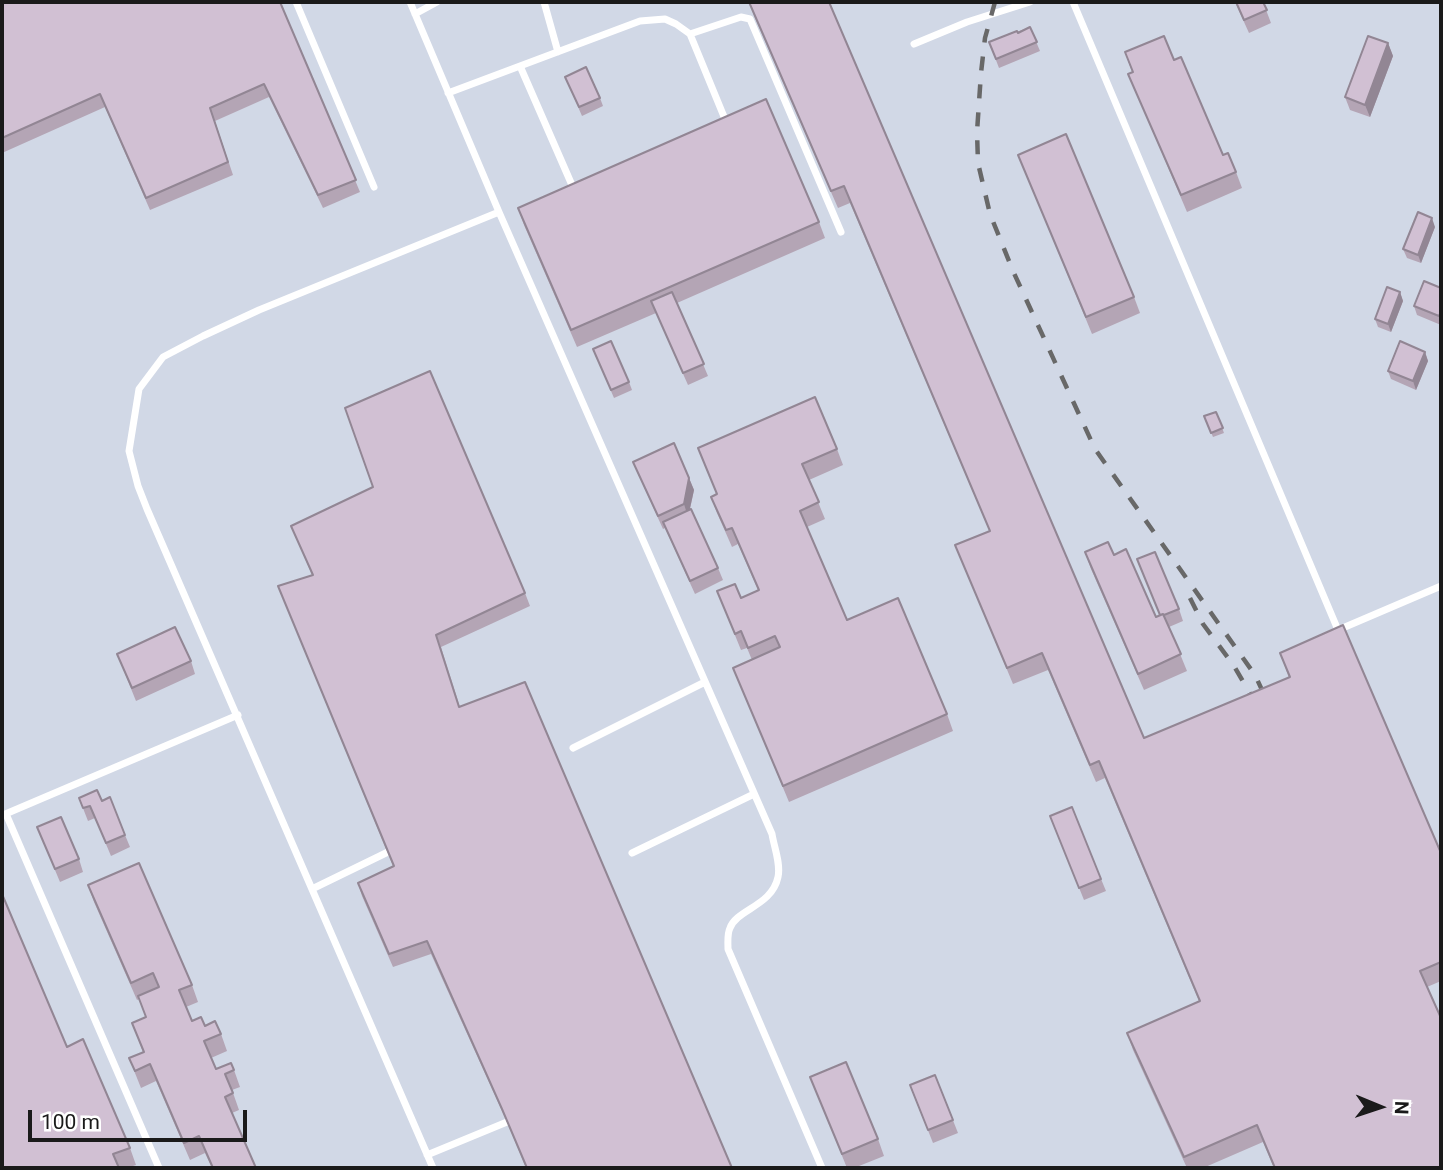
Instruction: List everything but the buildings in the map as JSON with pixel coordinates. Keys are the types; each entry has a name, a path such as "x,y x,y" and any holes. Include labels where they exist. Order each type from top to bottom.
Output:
{"lane":[{"path":"296,2 374,187"},
{"path":"410,2 499,212 772,834 779,868 778,879 768,897 733,922 729,930 728,950 822,1168"},
{"path":"415,14 437,2"},
{"path":"544,2 558,52"},
{"path":"914,44 967,22 1030,2"},
{"path":"1073,2 1338,630 1441,586"},
{"path":"690,34 741,17 750,19 841,232"},
{"path":"448,93 640,21 665,19 690,34 730,131"},
{"path":"520,66 577,196"},
{"path":"433,1168 138,486 129,451 139,389 163,357 258,310 499,212"},
{"path":"573,748 705,682"},
{"path":"159,1168 4,815 238,715"},
{"path":"632,853 754,794"},
{"path":"312,889 388,852"},
{"path":"427,1155 507,1122"}],"shaded area":[{"path":"2,2 1441,2 1441,1168 2,1168"}],"railway":[{"path":"995,2 985,38 977,132 978,163 990,214 1013,271 1095,449 1255,675 1269,705"},
{"path":"1190,598 1203,624 1234,666 1256,704"}]}
